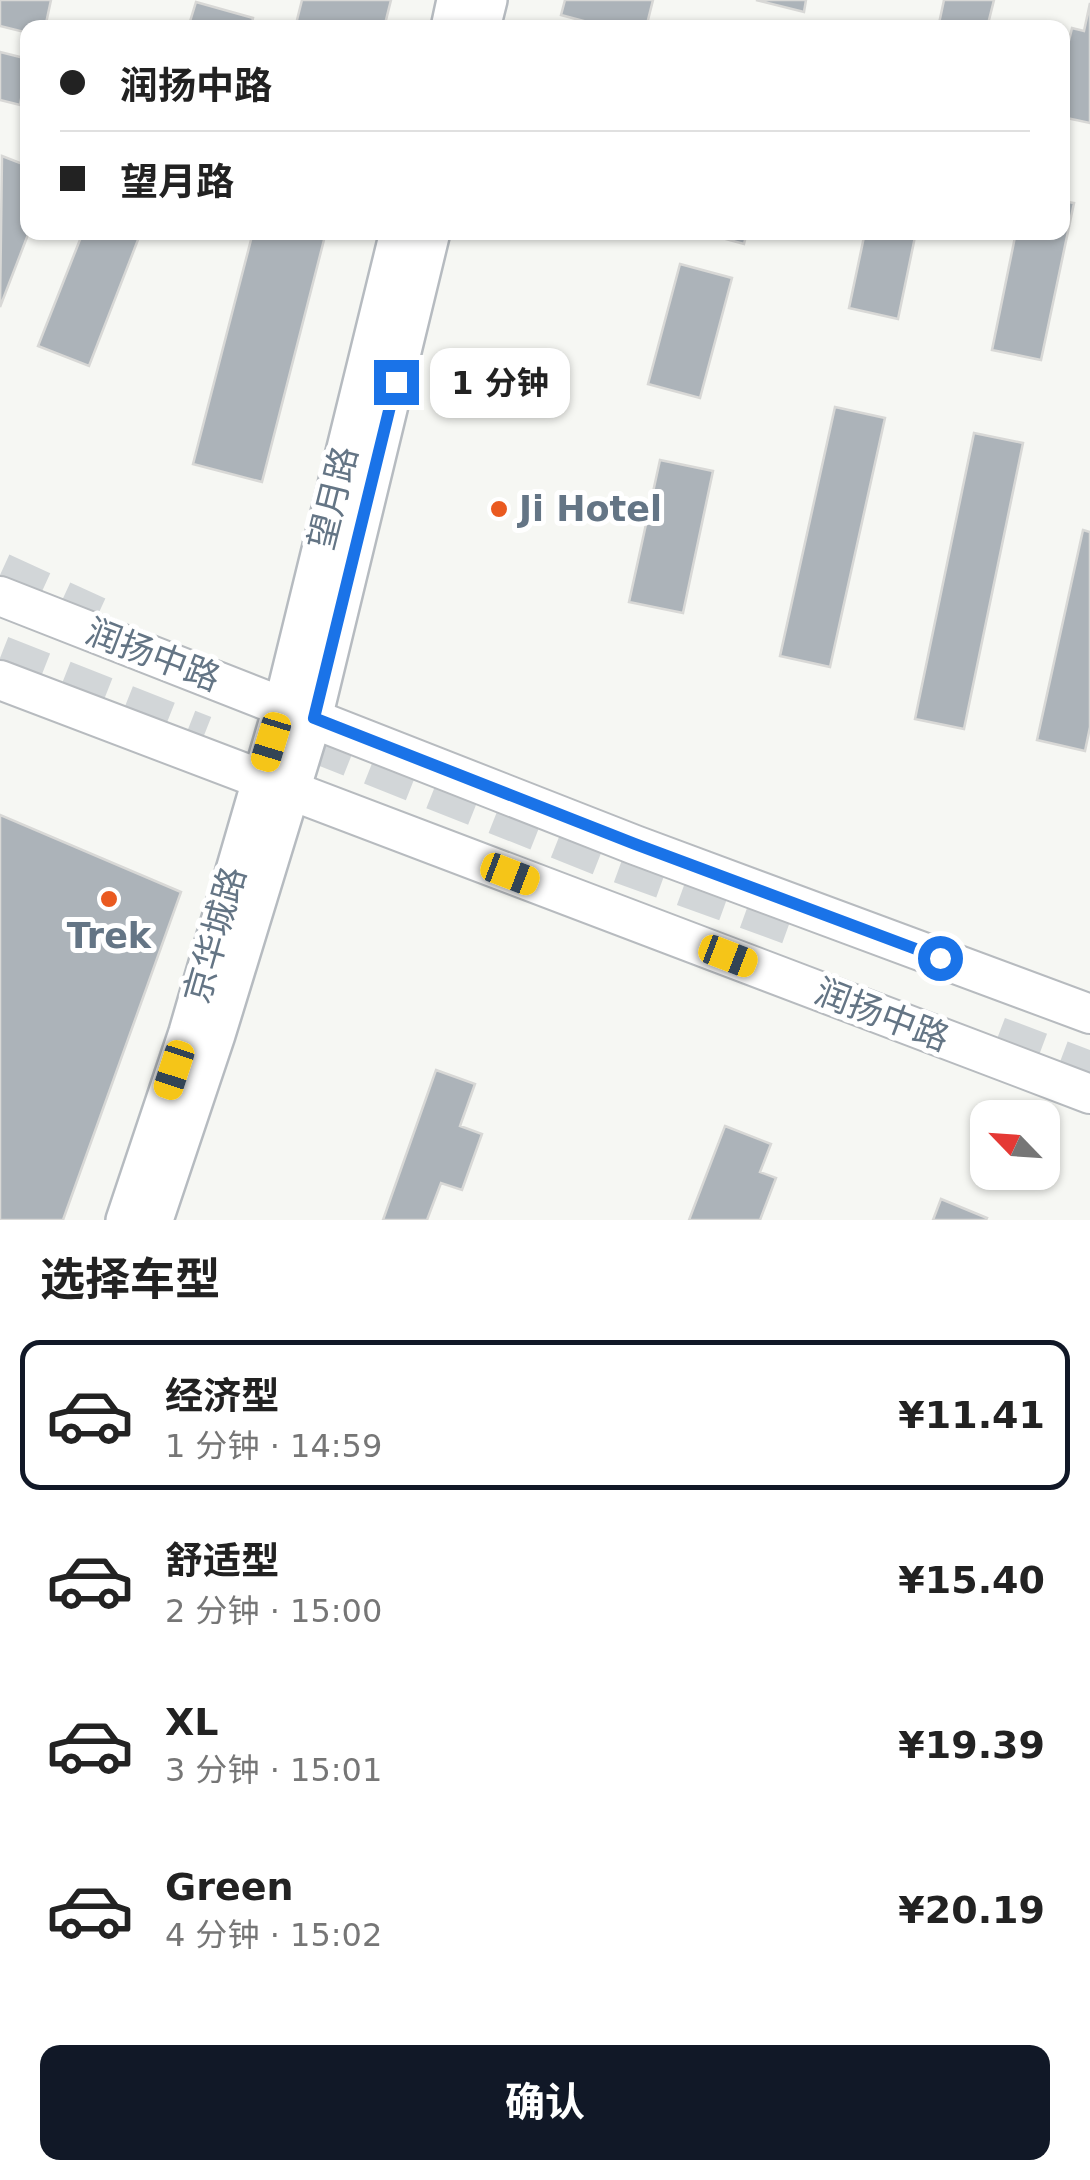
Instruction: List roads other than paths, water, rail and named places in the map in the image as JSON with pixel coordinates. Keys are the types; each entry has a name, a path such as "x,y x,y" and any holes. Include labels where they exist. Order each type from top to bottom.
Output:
{"main road":[{"name":"润扬中路","path":"0,596 635,844 1090,1014"},
{"name":"润扬中路","path":"0,680 1090,1094"}],"street":[{"name":"望月路","path":"298,711 396,240"},
{"name":"望月路","path":"298,711 430,240"},
{"name":"京华城路","path":"155,1220 298,711"},
{"name":"京华城路","path":"124,1220 276,785"}],"tunnel":[{"path":"0,575 96,619"},
{"path":"0,658 203,738"},
{"path":"310,738 613,858 801,926"},
{"path":"997,1039 1090,1074"}],"place":[{"name":"Ji Hotel","path":"499,509"},
{"name":"Trek","path":"109,899"}]}
